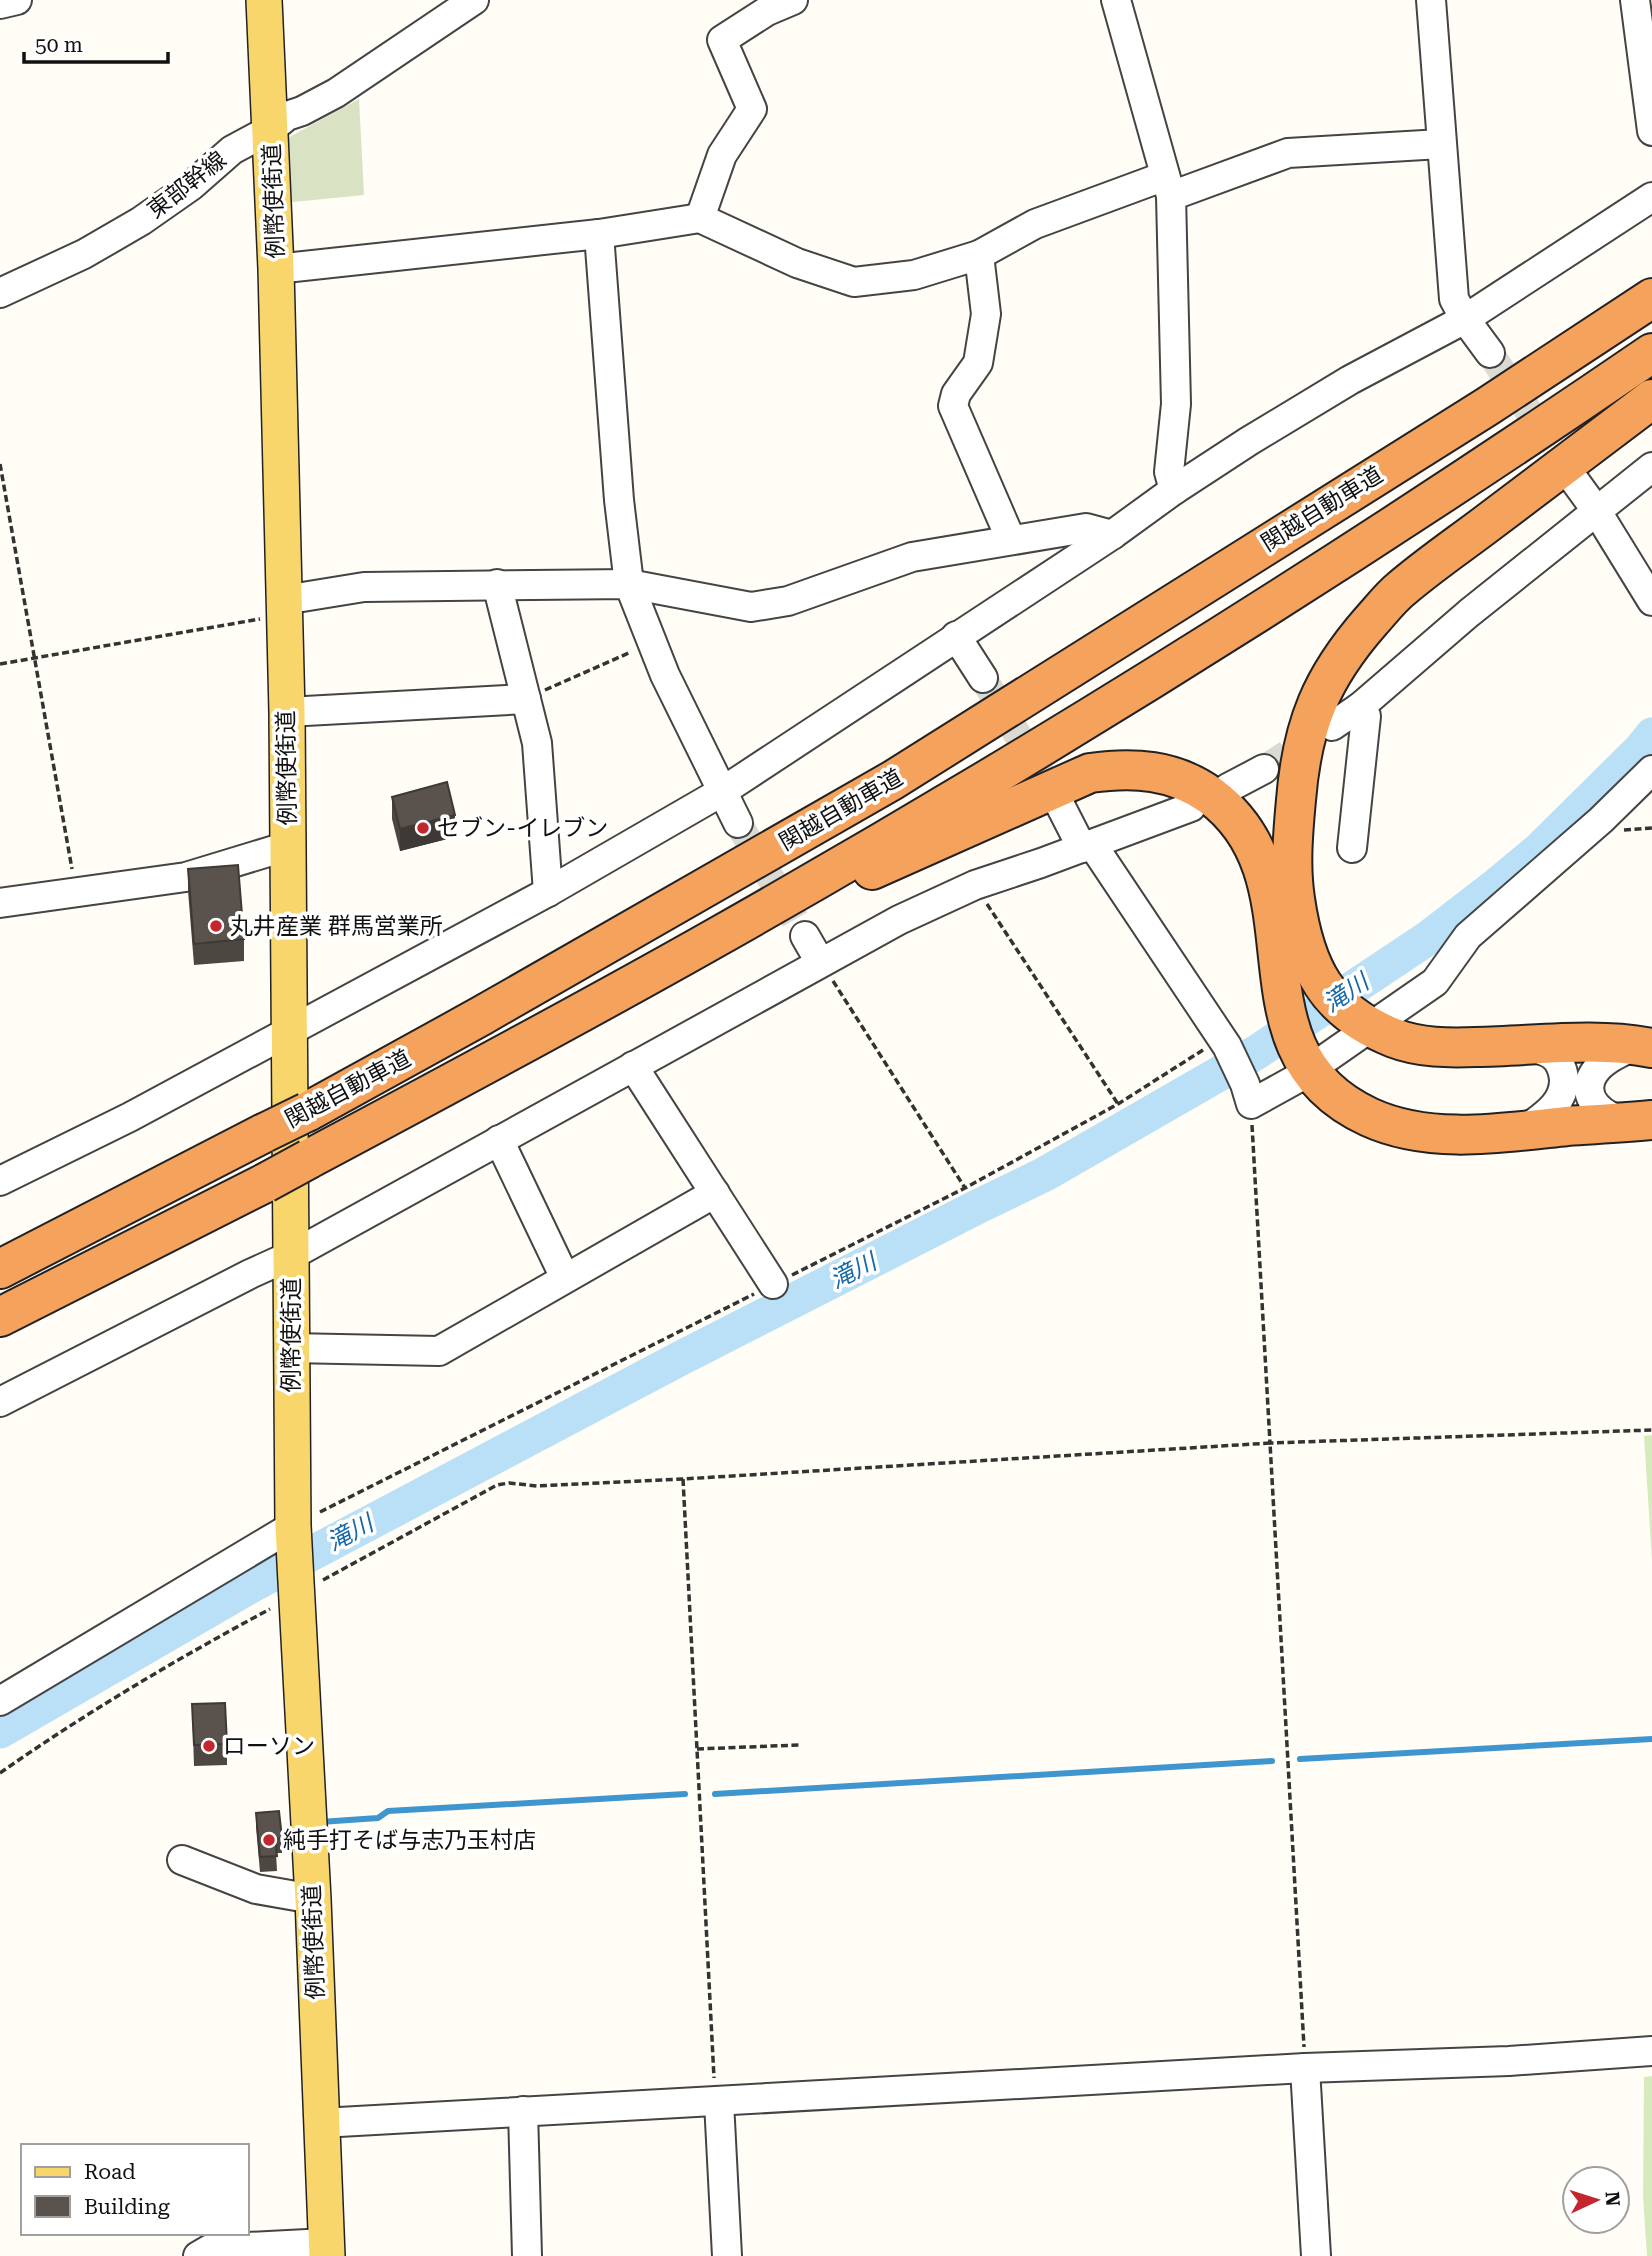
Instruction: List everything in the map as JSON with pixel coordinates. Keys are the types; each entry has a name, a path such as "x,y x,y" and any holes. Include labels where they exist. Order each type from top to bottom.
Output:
{"highway":[{"name":"関越自動車道","path":"0,1269 307,1112 893,780 1476,413 1652,298"},
{"name":"関越自動車道","path":"0,1317 265,1183 719,936 1195,653 1513,448 1652,353"},
{"path":"1644,1047 1587,1042 1447,1048 1396,1039 1369,1026 1343,1008 1313,970 1300,934 1294,892 1292,847 1300,758 1311,717 1327,679 1350,644 1400,590 1652,399"},
{"path":"719,936 1090,773 1147,769 1197,786 1226,807 1246,832 1261,860 1270,890 1280,990 1293,1037 1310,1068 1343,1103 1398,1128 1427,1133 1458,1134 1643,1121"}],"main road":[{"name":"例幣使街道","path":"264,0 276,269 287,712 293,1531 313,1899 326,2250"}],"street":[{"path":"0,4 17,0"},
{"name":"東部幹線","path":"0,293 75,259 113,238 191,186 232,150 271,129 287,116 314,105 373,70 474,0"},
{"path":"700,218 722,155 752,109 722,40 768,5 793,0"},
{"path":"1116,0 1168,186 1176,404 1168,472 1174,490"},
{"path":"1431,0 1454,299 1490,353"},
{"path":"1635,0 1652,131"},
{"path":"276,269 599,234 700,218 797,263 853,282 914,275 979,255 1035,224 1288,153 1441,144"},
{"path":"0,1181 130,1117 548,892 723,792 1112,535 1174,490 1350,380 1465,319 1652,197"},
{"path":"599,234 619,500 629,584 665,675 738,823"},
{"path":"979,255 986,314 978,363 956,394 953,406 1011,540"},
{"path":"1332,726 1360,707 1469,613 1652,467"},
{"path":"1572,477 1596,510 1652,601"},
{"path":"284,608 364,587 497,584 629,584 751,607 788,601 912,557 1086,528 1112,535"},
{"path":"497,584 537,743 548,892"},
{"path":"956,636 983,678"},
{"path":"287,712 526,699"},
{"path":"1352,848 1366,716 1360,707"},
{"path":"1228,788 1264,769"},
{"path":"1059,803 1227,1046 1248,1094 1310,1068 1435,982 1468,936 1601,820 1652,770"},
{"path":"0,1402 250,1273 292,1255 899,920 975,885 1191,807"},
{"path":"0,903 186,877 288,846"},
{"path":"805,936 820,962"},
{"path":"1525,1130 1561,1099 1564,1087 1559,1063 1551,1055 1531,1046"},
{"path":"1643,1121 1620,1121 1598,1110 1590,1098 1589,1085 1592,1074 1600,1065 1644,1047"},
{"path":"633,1066 773,1284"},
{"path":"499,1140 565,1279"},
{"path":"290,1348 439,1351 715,1193"},
{"path":"0,1701 293,1531"},
{"path":"182,1860 256,1889 313,1899"},
{"path":"321,2123 1305,2068 1509,2061 1652,2052"},
{"path":"1305,2068 1316,2256"},
{"path":"719,2102 727,2256"},
{"path":"523,2111 527,2256"},
{"path":"198,2256 210,2249 326,2250"}],"path":[{"path":"0,464 76,894"},
{"path":"0,664 284,608"},
{"path":"526,699 652,642"},
{"path":"975,885 1118,1104"},
{"path":"820,962 965,1188"},
{"path":"1248,1094 1305,2068"},
{"path":"0,1773 61,1730 186,1654 297,1590 497,1485 509,1483 537,1486 683,1479 1270,1443 1652,1430"},
{"path":"683,1479 715,2088 719,2102"},
{"path":"697,1749 799,1745"}],"green space":[{"path":"359,99 364,195 283,203 282,141"},
{"path":"1652,1435 1652,1560 1644,1436"},
{"path":"1652,2076 1652,2256 1647,2256 1643,2196 1644,2077"}],"building":[{"path":"447,782 455,815 400,829 392,797"},
{"name":"丸井産業 群馬営業所","path":"238,865 244,939 194,944 188,869"},
{"path":"225,1703 227,1744 194,1745 192,1704"},
{"name":"純手打そば与志乃玉村店","path":"279,1811 282,1838 275,1839 277,1856 260,1857 256,1813"}],"waterway":[{"name":"滝川","path":"0,1731 254,1584 681,1358 1045,1174 1257,1052 1428,938 1498,884 1540,849 1652,735"},
{"path":"1300,1759 1652,1739"},
{"path":"715,1794 1272,1761"},
{"path":"320,1822 378,1818 388,1811 685,1794"}],"tunnel":[{"path":"1490,353 1572,477"},
{"path":"983,678 1059,803"},
{"path":"1264,769 1315,736"},
{"path":"738,823 805,936"}],"place":[{"name":"セブン-イレブン","path":"423,828"},
{"name":"丸井産業 群馬営業所","path":"216,926"},
{"name":"ローソン","path":"209,1746"},
{"name":"純手打そば与志乃玉村店","path":"269,1840"}]}
